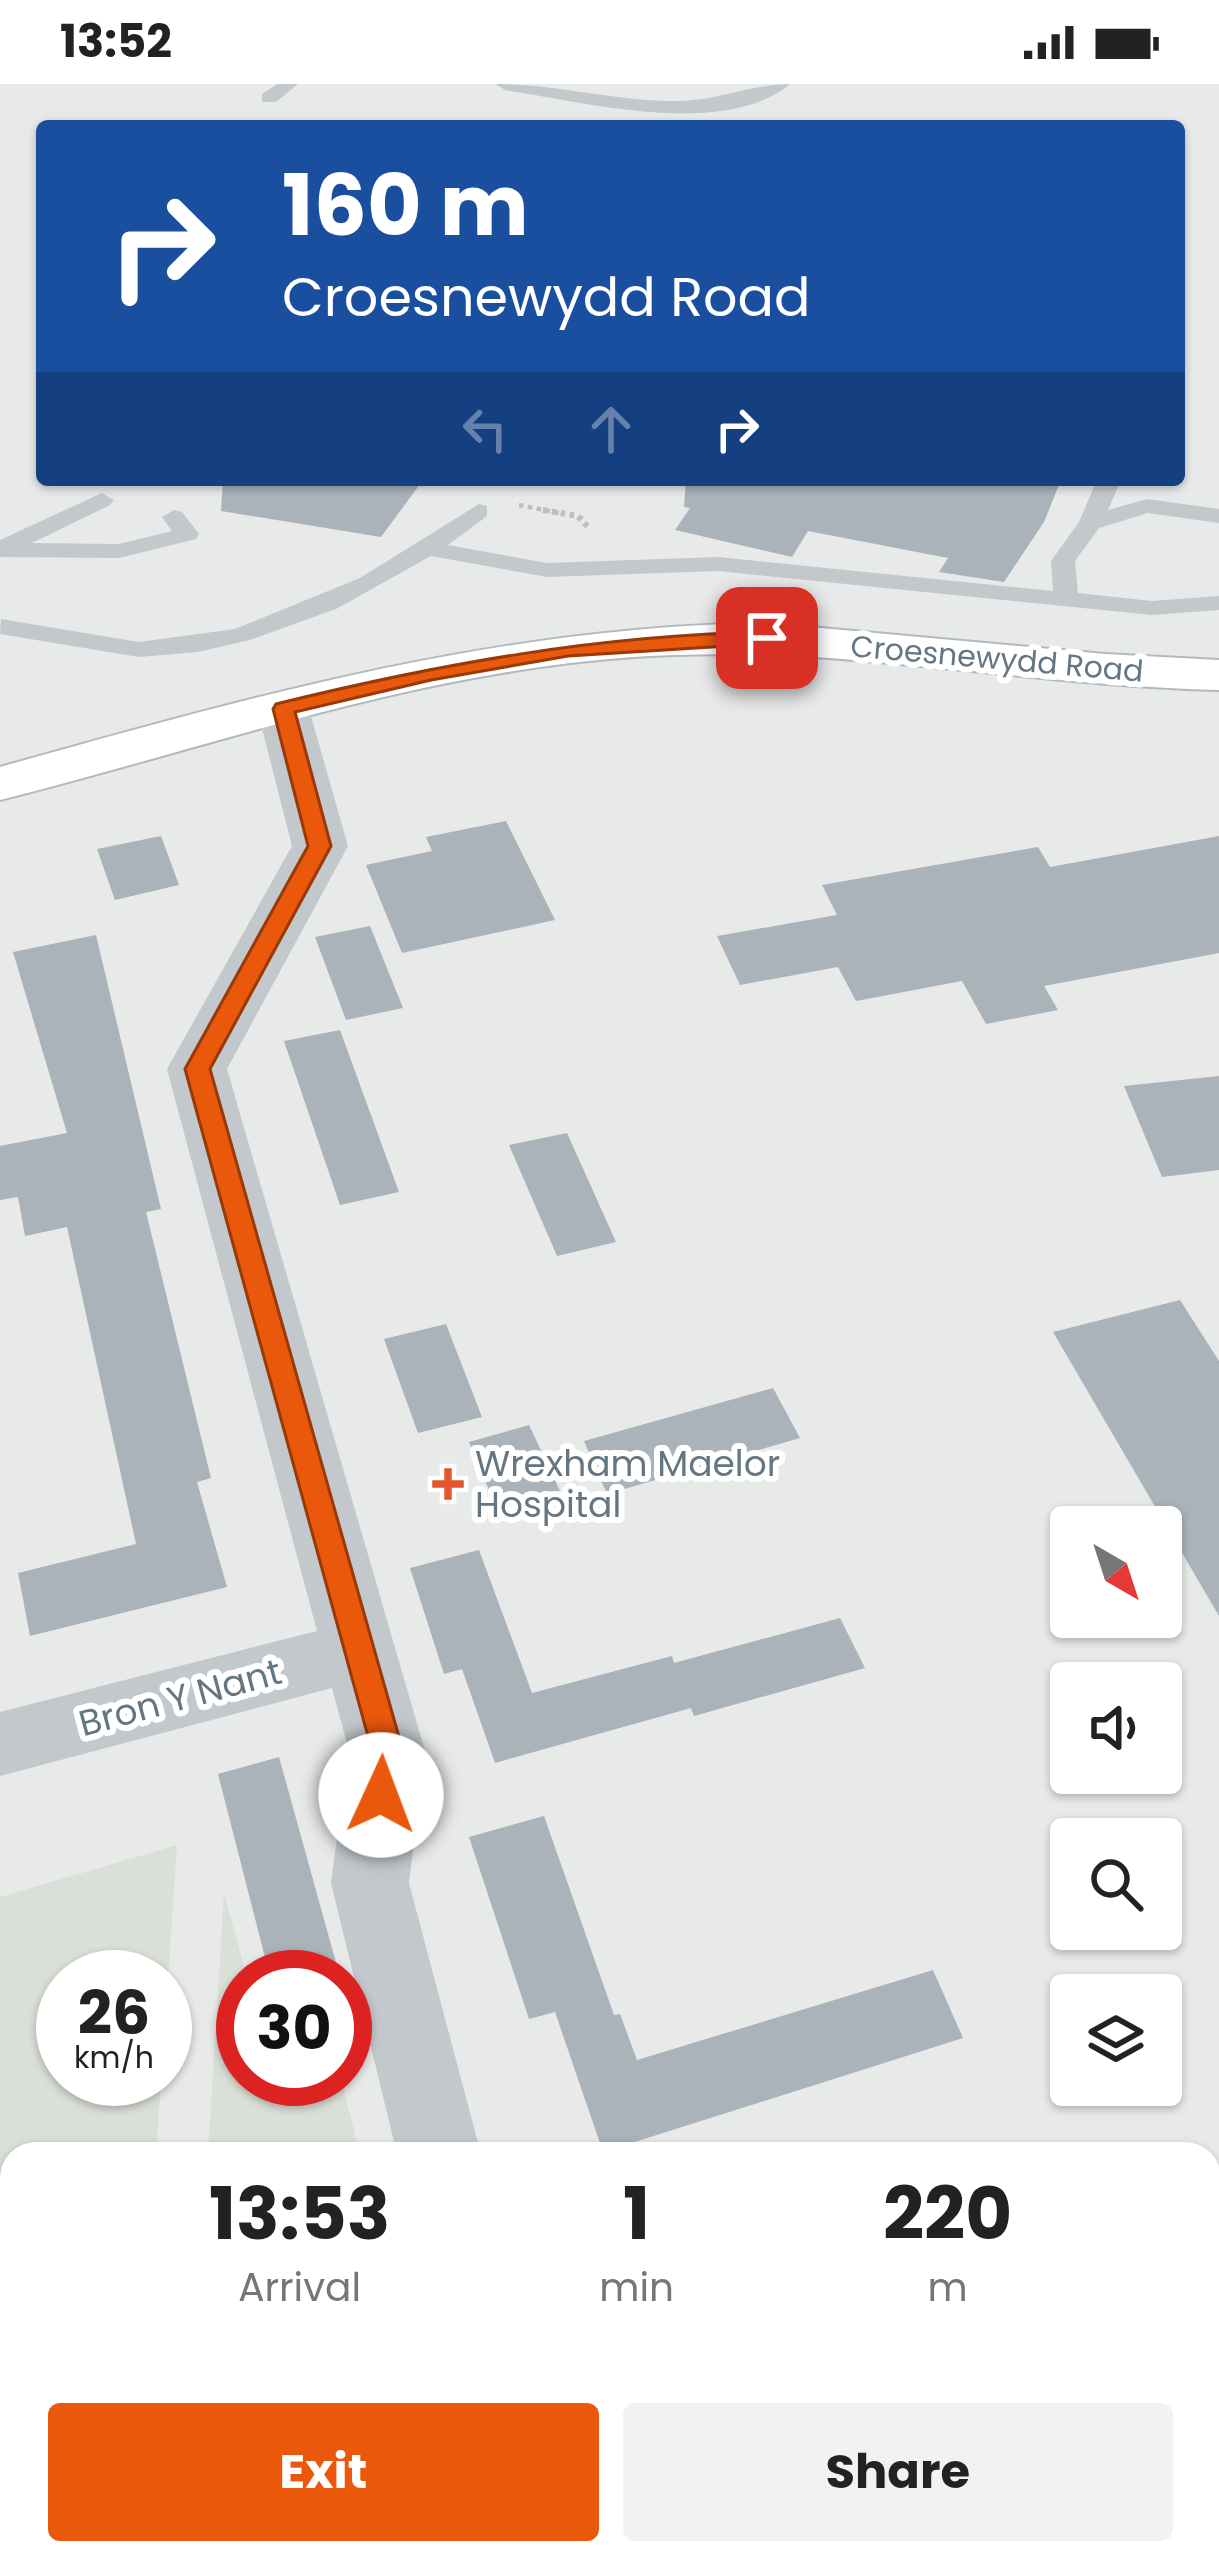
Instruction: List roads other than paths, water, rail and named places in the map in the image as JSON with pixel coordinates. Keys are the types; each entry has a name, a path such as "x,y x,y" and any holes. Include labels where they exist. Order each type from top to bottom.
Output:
{"street":[{"name":"Croesnewydd Road","path":"3,779 431,673 568,650 669,640 767,638 1081,670 1219,675"},
{"path":"284,709 320,846 197,1069 387,1751 370,1883 437,2142"},
{"name":"Bron Y Nant","path":"0,1744 360,1650"}],"lane":[{"path":"269,98 289,84"},
{"path":"505,84 680,108 756,97 781,84"},
{"path":"1066,599 1063,561 1090,523 1106,486"},
{"path":"0,549 102,500"},
{"path":"1090,523 1147,506 1219,517"},
{"path":"2,627 153,650 281,624 430,549 479,511"},
{"path":"0,549 119,551 187,534 174,517"},
{"path":"430,549 547,570 718,564 1152,608 1219,603"}],"place":[{"name":"Wrexham Maelor Hospital","path":"448,1484"}]}
